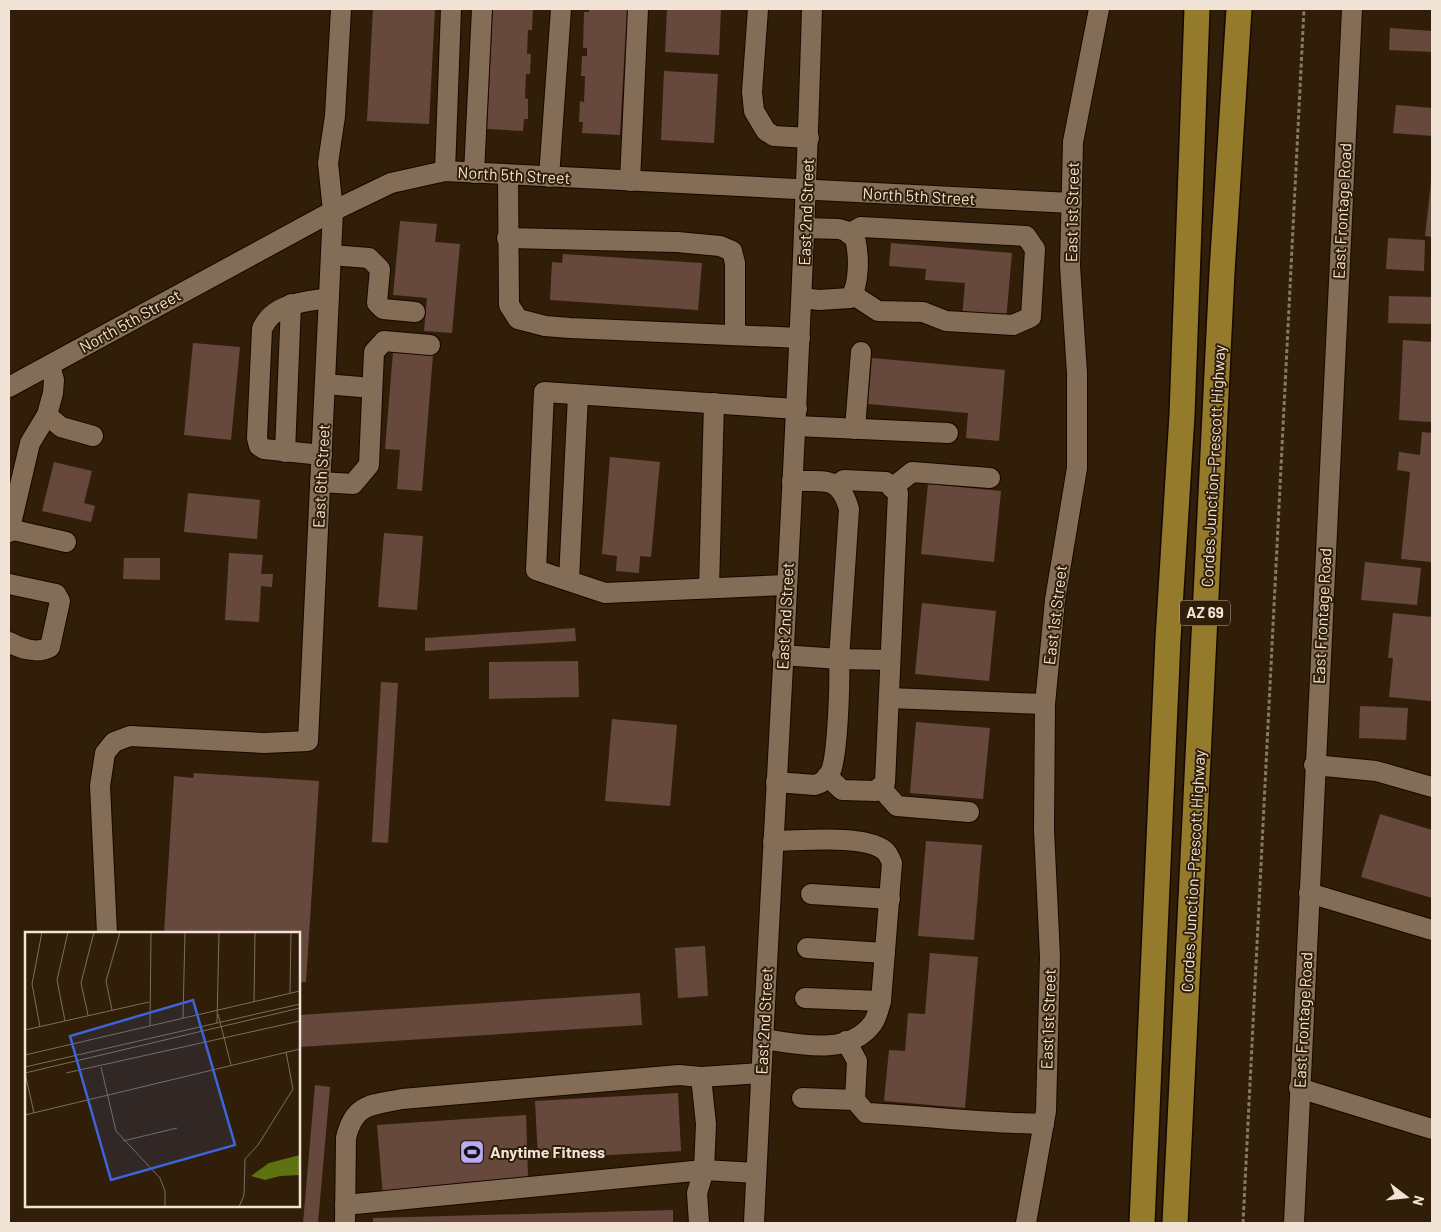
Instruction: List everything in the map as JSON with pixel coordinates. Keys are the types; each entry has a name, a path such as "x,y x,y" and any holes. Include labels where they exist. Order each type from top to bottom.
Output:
{"main road":[{"name":"AZ 69","path":"1142,1223 1168,649 1182,405 1197,9"},
{"name":"Cordes Junction–Prescott Highway","path":"1175,1223 1221,302 1239,9"}],"street":[{"name":"East 6th Street","path":"107,932 100,786 105,753 114,742 130,736 264,743 308,741 333,211 328,163 335,116 341,9"},
{"path":"445,171 451,9"},
{"path":"474,173 482,9"},
{"path":"548,177 561,9"},
{"path":"630,181 638,9"},
{"path":"758,9 752,92 754,111 760,126 774,136 809,138"},
{"name":"East 2nd Street","path":"754,1223 782,654 802,298 812,9"},
{"name":"East 1st Street","path":"1026,1223 1044,1124 1050,956 1044,830 1045,704 1055,600 1077,468 1077,373 1070,266 1074,142 1099,9"},
{"name":"East Frontage Road","path":"1294,1223 1314,765 1352,9"},
{"name":"North 5th Street","path":"9,387 333,211 391,183 445,171 1072,203"},
{"path":"508,175 508,305 518,319 545,326 570,328 800,338"},
{"path":"849,234 861,227 1026,236 1035,249 1031,317 1013,325 946,321 923,312 878,311 852,294"},
{"path":"802,298 850,298 855,290 857,247 854,238 839,229 805,228"},
{"path":"507,238 677,242 720,246 732,251 735,263 736,334"},
{"path":"331,255 369,258 380,270 377,303 383,309 415,312"},
{"path":"322,454 285,452 259,446 257,428 262,329 271,316 291,304 329,298"},
{"path":"285,452 291,304"},
{"path":"320,482 353,484 369,465 374,352 384,341 430,345"},
{"path":"855,429 861,352"},
{"path":"50,365 54,387 47,415 30,443 9,530 66,542"},
{"path":"325,384 372,388"},
{"path":"786,585 605,593 536,570 544,392 714,403 855,429 948,433"},
{"path":"569,580 578,395"},
{"path":"709,588 714,403"},
{"path":"47,415 61,427 93,436"},
{"path":"892,488 912,472 990,478"},
{"path":"792,481 837,485 844,480 886,482 898,493 885,783 876,791 842,790 827,776"},
{"path":"776,782 815,785 821,783 832,767 849,510 844,493 837,485"},
{"path":"9,584 56,594 60,601 50,647 42,651 9,642"},
{"path":"782,654 839,659 890,660"},
{"path":"889,698 1045,704"},
{"path":"1314,765 1376,771 1432,787"},
{"path":"880,787 898,806 969,812"},
{"path":"763,1038 831,1046 862,1035 875,1022 880,1001 892,863 885,851 874,845 856,841 773,841"},
{"path":"1309,893 1432,930"},
{"path":"811,894 890,900"},
{"path":"807,948 885,953"},
{"path":"805,998 880,1001"},
{"path":"846,1041 857,1061 855,1100 866,1113 955,1118 981,1123 1044,1124"},
{"path":"756,1173 704,1170 345,1214 346,1138 349,1125 356,1114 367,1106 402,1099 679,1074 701,1078 761,1073"},
{"path":"699,1223 697,1193 704,1170 706,1124 701,1078"},
{"path":"1299,1088 1432,1129"},
{"path":"802,1098 855,1100"}],"path":[{"path":"1243,1223 1304,9"}],"building":[{"path":"373,9 435,9 429,124 367,121"},
{"path":"493,9 533,9 532,30 528,30 527,54 531,54 530,74 526,74 525,98 528,99 528,119 524,119 523,131 487,129"},
{"path":"589,9 627,9 620,135 582,133 583,122 579,122 580,101 584,102 585,76 581,76 582,56 587,56 587,48 583,48 584,12 589,12"},
{"path":"667,9 721,9 719,55 665,52"},
{"path":"1390,28 1432,31 1432,52 1389,50"},
{"path":"664,71 718,74 714,143 661,140"},
{"path":"1396,105 1432,108 1432,136 1393,133"},
{"path":"1432,182 1432,237 1425,236"},
{"path":"400,221 437,224 435,242 460,244 452,333 424,331 427,298 393,295"},
{"path":"1388,238 1425,240 1424,271 1386,269"},
{"path":"891,243 1012,253 1006,321 962,318 965,283 925,280 926,269 889,266"},
{"path":"563,254 702,263 698,310 550,300 552,262 562,263"},
{"path":"1389,296 1432,297 1432,324 1388,323"},
{"path":"1403,340 1432,342 1432,422 1399,420"},
{"path":"193,343 240,347 231,440 184,435"},
{"path":"393,352 433,355 422,491 397,489 400,450 385,449"},
{"path":"872,358 1005,370 999,441 966,438 968,413 868,404"},
{"path":"1422,432 1432,433 1432,562 1401,559 1410,472 1397,470 1399,452 1420,455"},
{"path":"610,457 660,462 651,557 640,556 639,573 616,571 617,556 602,554"},
{"path":"54,462 92,471 84,503 95,506 91,522 42,511"},
{"path":"928,484 1001,491 994,562 921,554"},
{"path":"188,493 260,500 257,539 184,532"},
{"path":"384,533 423,536 417,610 378,607"},
{"path":"229,553 263,555 261,574 273,574 272,587 261,586 259,622 225,620"},
{"path":"124,558 160,558 160,580 123,579"},
{"path":"1365,562 1421,568 1417,605 1361,600"},
{"path":"922,603 996,611 989,681 915,674"},
{"path":"1393,613 1432,617 1431,701 1389,697 1393,658 1388,658"},
{"path":"575,628 576,641 425,651 425,638"},
{"path":"578,661 579,697 489,699 489,662"},
{"path":"381,682 398,683 388,843 372,842"},
{"path":"1360,706 1408,708 1406,740 1359,738"},
{"path":"612,719 677,725 670,806 605,801"},
{"path":"916,722 990,728 983,799 910,793"},
{"path":"194,773 319,781 306,982 300,982 300,932 164,932 174,776 193,778"},
{"path":"1380,814 1432,830 1432,898 1361,877"},
{"path":"926,841 982,845 974,940 918,936"},
{"path":"705,946 708,996 678,998 675,948"},
{"path":"930,953 978,957 965,1108 884,1101 889,1050 905,1051 908,1013 925,1014"},
{"path":"640,993 642,1025 300,1047 300,1015"},
{"path":"315,1085 330,1087 318,1223 303,1223"},
{"path":"678,1093 681,1151 538,1159 535,1101"},
{"path":"526,1115 528,1177 383,1196 377,1125"},
{"path":"673,1210 673,1223 373,1223 373,1218"}],"place":[{"name":"Anytime Fitness","path":"472,1152"}]}
